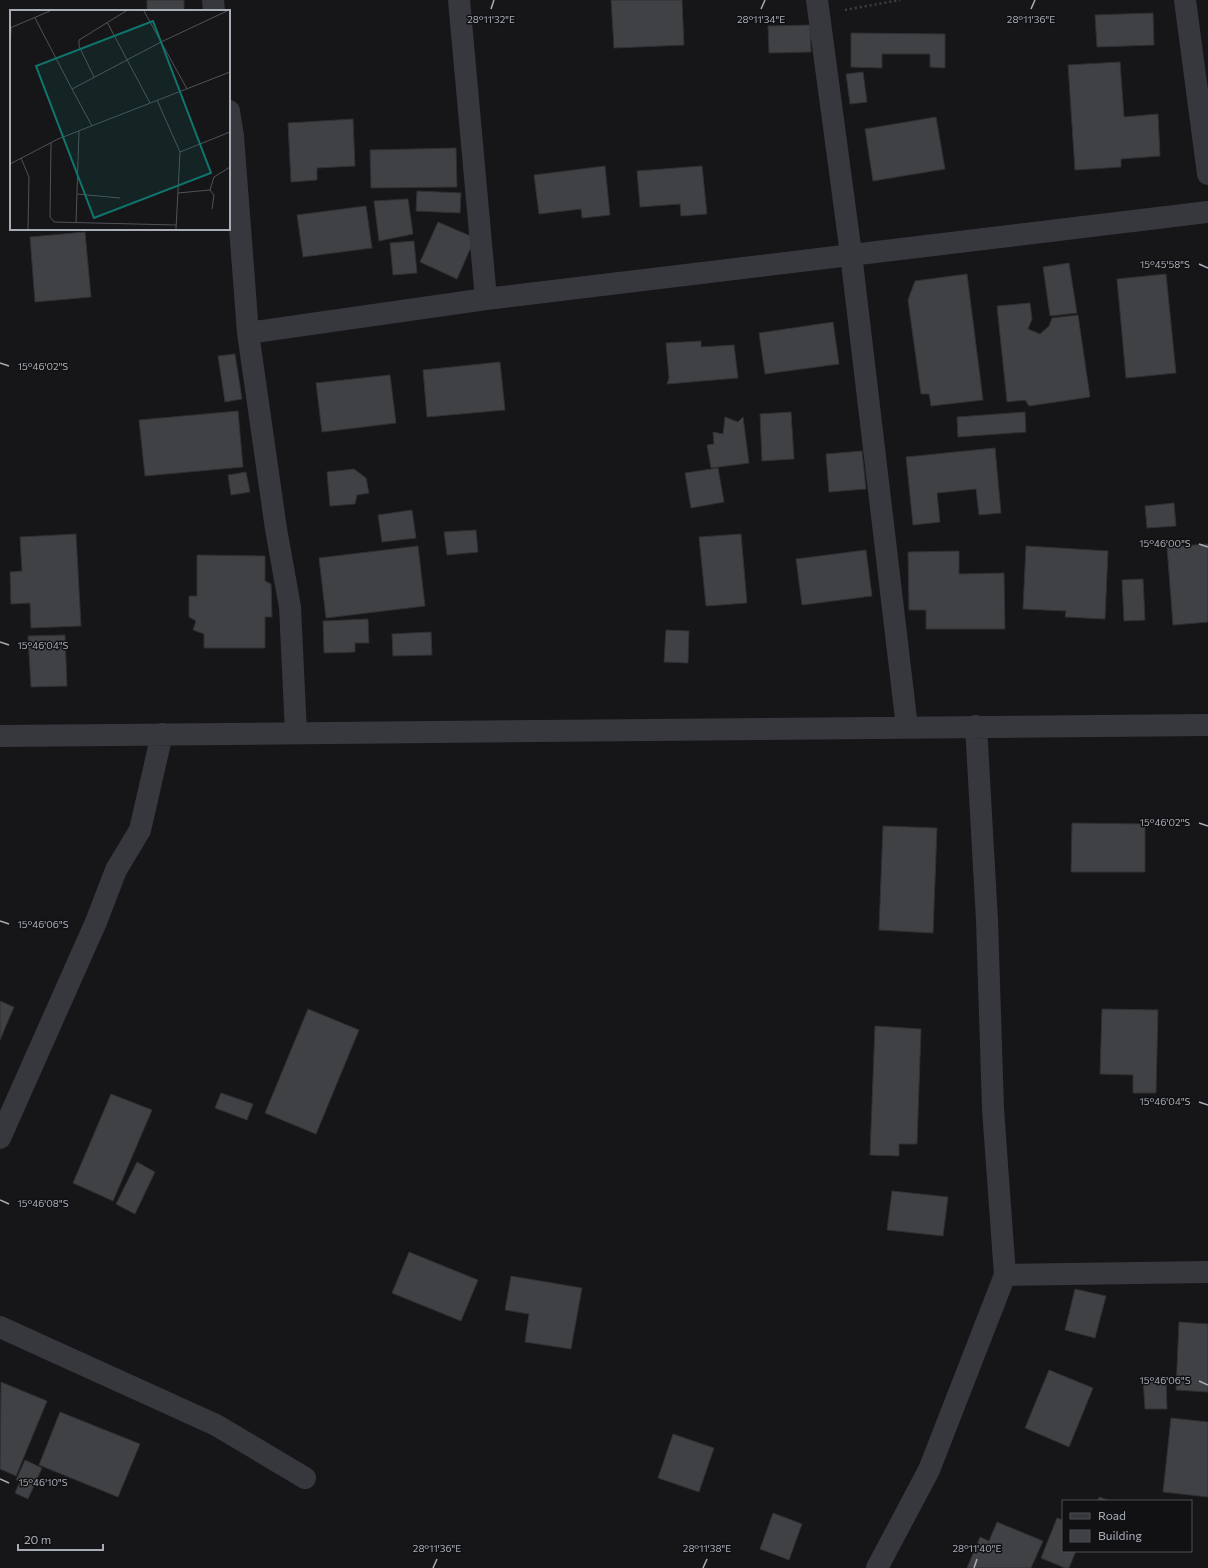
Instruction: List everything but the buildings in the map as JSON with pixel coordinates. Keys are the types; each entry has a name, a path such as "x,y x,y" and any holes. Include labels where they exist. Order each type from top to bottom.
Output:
{"street":[{"path":"213,0 214,10"},
{"path":"459,0 486,299"},
{"path":"1185,0 1208,174"},
{"path":"818,7 851,254 906,727"},
{"path":"230,117 233,136 248,333 276,529 290,607 296,733"},
{"path":"248,333 486,299 1208,212"},
{"path":"0,736 1208,725"},
{"path":"877,1568 929,1470 1005,1275 993,1109 987,920 976,726"},
{"path":"0,1138 96,922 116,870 140,830 162,734"},
{"path":"1005,1275 1208,1272"},
{"path":"0,1327 216,1426 305,1478"}],"path":[{"path":"818,7 900,0"}]}
